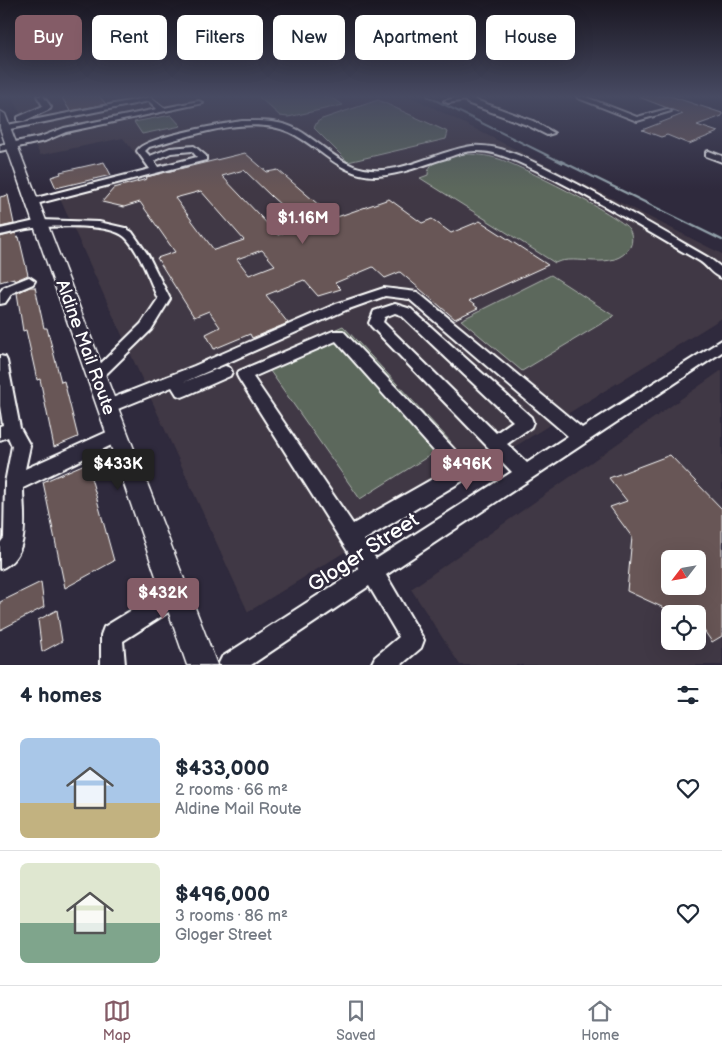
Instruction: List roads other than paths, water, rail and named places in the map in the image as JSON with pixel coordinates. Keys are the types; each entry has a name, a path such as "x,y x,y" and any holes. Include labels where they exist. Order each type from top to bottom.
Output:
{"main road":[{"name":"Aldine Mail Route","path":"3,127 5,144 32,202 202,665"}],"street":[{"path":"5,144 42,139 64,130 78,127"},
{"path":"156,170 141,151 146,145 221,127"},
{"path":"285,127 350,168 366,173 393,171 468,149 487,150 509,155 573,185 705,260 722,274"},
{"path":"538,127 550,133"},
{"path":"32,202 203,158 194,149 184,148 154,156 149,161"},
{"path":"709,154 722,160"},
{"path":"0,232 40,224 64,223 100,226 129,234 156,278 164,299 146,328 96,375"},
{"path":"0,300 8,290 29,281"},
{"path":"108,407 175,380 220,367 341,307 384,292 413,295 581,437"},
{"path":"496,442 525,422 406,312 395,308 379,314 376,323 525,473"},
{"path":"244,375 338,334 463,471 350,537"},
{"name":"Gloger Street","path":"230,665 722,345"},
{"path":"0,361 6,431 20,446 14,483 14,541 3,558 0,559"},
{"path":"220,367 244,375 374,572"},
{"path":"14,483 118,434"},
{"path":"113,665 112,636 176,594"}],"lane":[{"path":"374,572 413,640 383,665"}],"waterway":[{"path":"490,127 563,163"},
{"path":"561,161 722,240"}]}
